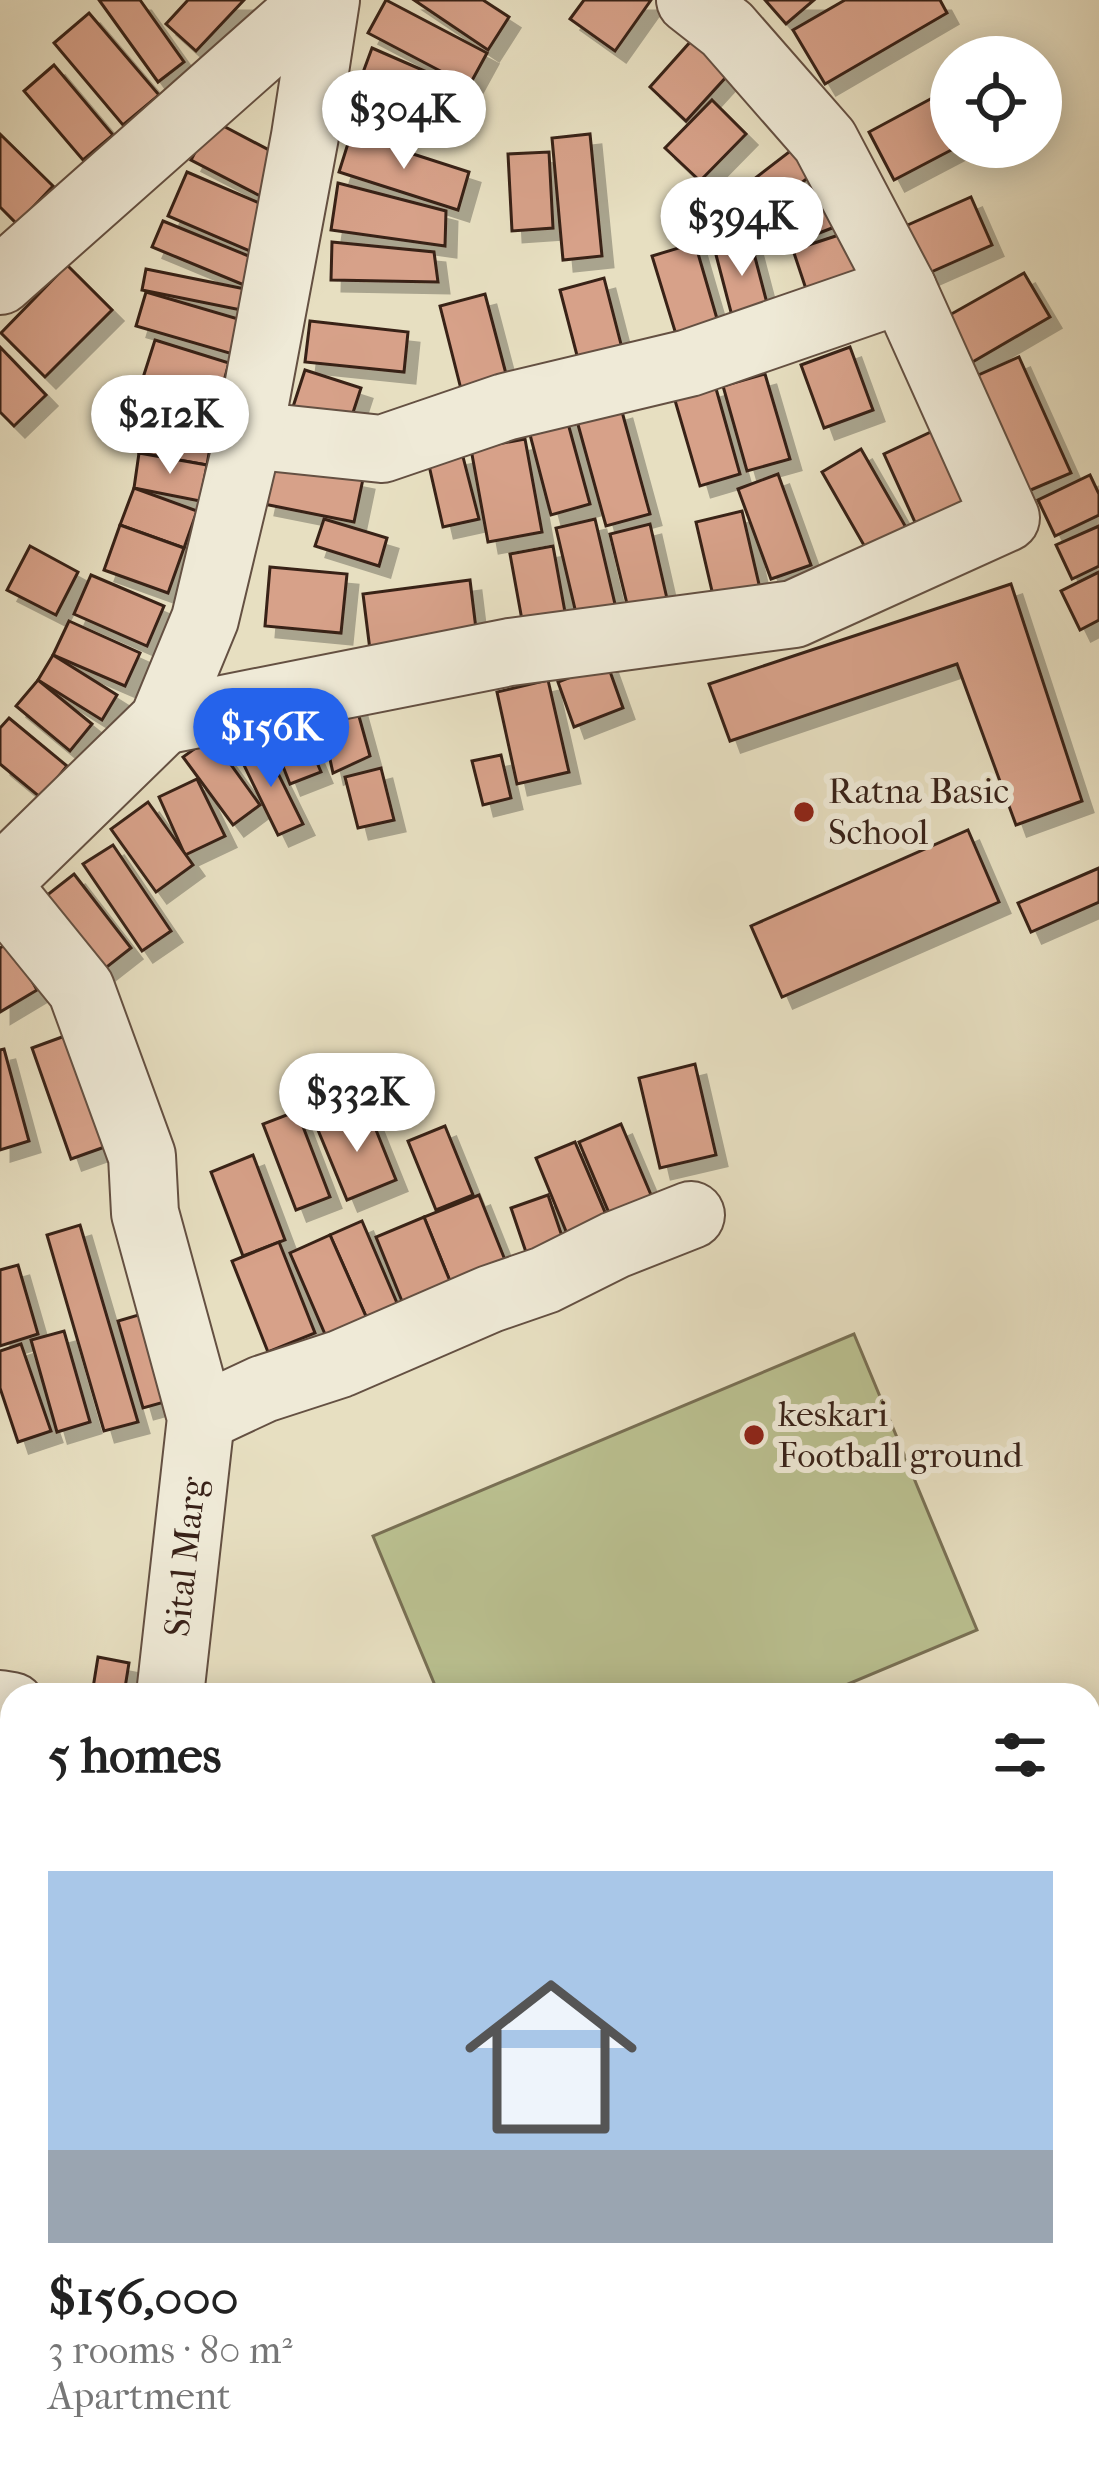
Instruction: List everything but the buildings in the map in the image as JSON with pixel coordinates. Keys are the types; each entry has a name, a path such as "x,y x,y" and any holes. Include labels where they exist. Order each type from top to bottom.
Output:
{"street":[{"path":"0,281 316,0"},
{"path":"0,880 163,721 205,620 249,435 326,0"},
{"path":"163,721 510,652 794,614 1006,518 903,289 825,141 727,28 690,0"},
{"path":"249,435 382,449 506,407 689,363 903,289"},
{"path":"0,889 81,989 142,1156 145,1213 201,1418 263,1389 340,1364 545,1280 691,1215"},
{"name":"Sital Marg","path":"171,1683 201,1418"}],"green space":[{"name":"keskari Football ground","path":"854,1334 977,1630 851,1683 434,1683 373,1536"}],"place":[{"name":"Ratna Basic School","path":"804,812"},
{"name":"keskari Football ground","path":"754,1435"}]}
